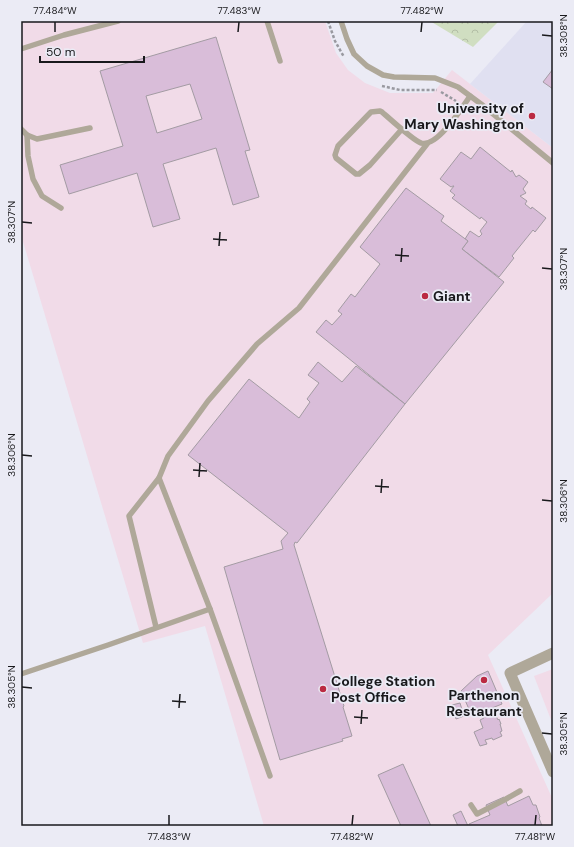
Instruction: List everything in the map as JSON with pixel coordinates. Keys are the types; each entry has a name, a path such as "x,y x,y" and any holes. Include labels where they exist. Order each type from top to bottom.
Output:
{"street":[{"path":"553,653 510,672 553,772"}],"lane":[{"path":"21,49 64,35 118,21"},
{"path":"267,21 280,61"},
{"path":"341,21 354,54 367,66 383,75 394,77 435,78 458,87 553,163"},
{"path":"156,627 129,516 159,478 168,456 208,401 257,344 299,308 427,144 436,139 448,126 470,96"},
{"path":"402,129 370,165 359,174 356,174 336,158 335,155 338,146 370,112 382,112 419,143 427,144"},
{"path":"21,129 27,135 37,139 90,128"},
{"path":"27,135 28,156 34,179 42,196 61,208"},
{"path":"159,478 210,609 270,776"},
{"path":"21,674 101,648 156,627 210,609"},
{"path":"471,805 477,814 520,791"}],"shaded area":[{"path":"21,21 325,21 336,53 348,70 365,83 390,93 433,93 452,70 553,148 553,593 488,655 553,800 553,826 264,826 205,626 143,643 21,235"},
{"name":"University of Mary Washington","path":"527,21 553,21 553,148 470,84"},
{"path":"553,669 553,725 534,676"}],"green space":[{"path":"430,21 499,21 473,47"}],"building":[{"path":"216,37 250,150 245,151 259,197 233,205 216,148 163,164 180,219 153,227 137,173 69,194 60,165 123,146 100,71","holes":["190,84 202,119 157,133 146,96"]},
{"path":"553,69 553,89 543,82"},
{"path":"480,147 511,172 512,170 516,177 519,175 528,182 523,189 526,193 520,196 527,201 525,204 531,209 532,207 546,218 535,232 533,230 512,256 514,258 499,277 462,249 468,241 465,239 470,231 479,237 482,234 480,231 487,222 481,217 480,219 452,198 455,195 450,191 454,186 451,187 440,179 461,152 471,159"},
{"name":"Giant","path":"406,188 444,216 441,221 468,241 462,249 504,282 405,404 316,332 326,320 332,325 342,314 338,311 351,294 355,297 380,264 360,247"},
{"path":"318,362 342,382 356,366 405,404 294,545 352,736 342,739 343,741 280,760 224,567 283,549 281,541 288,533 188,455 249,379 299,418 310,402 307,399 319,383 308,375"},
{"path":"488,671 502,704 472,716 461,691 477,676"},
{"path":"460,703 464,716 456,719 452,705"},
{"path":"489,713 490,716 495,714 498,720 499,719 502,731 500,732 502,736 493,740 492,738 485,740 487,744 480,746 474,732 483,728 480,720 484,718 483,716"},
{"path":"403,764 431,826 401,826 378,775"},
{"path":"529,796 533,805 536,805 542,826 469,826 469,824 490,815 486,805 504,797 508,806"},
{"path":"461,811 468,826 458,826 453,815"}],"place":[{"name":"University of Mary Washington","path":"532,116"},
{"name":"Giant","path":"425,296"},
{"name":"Parthenon Restaurant","path":"484,680"},
{"name":"College Station Post Office","path":"323,689"}]}
